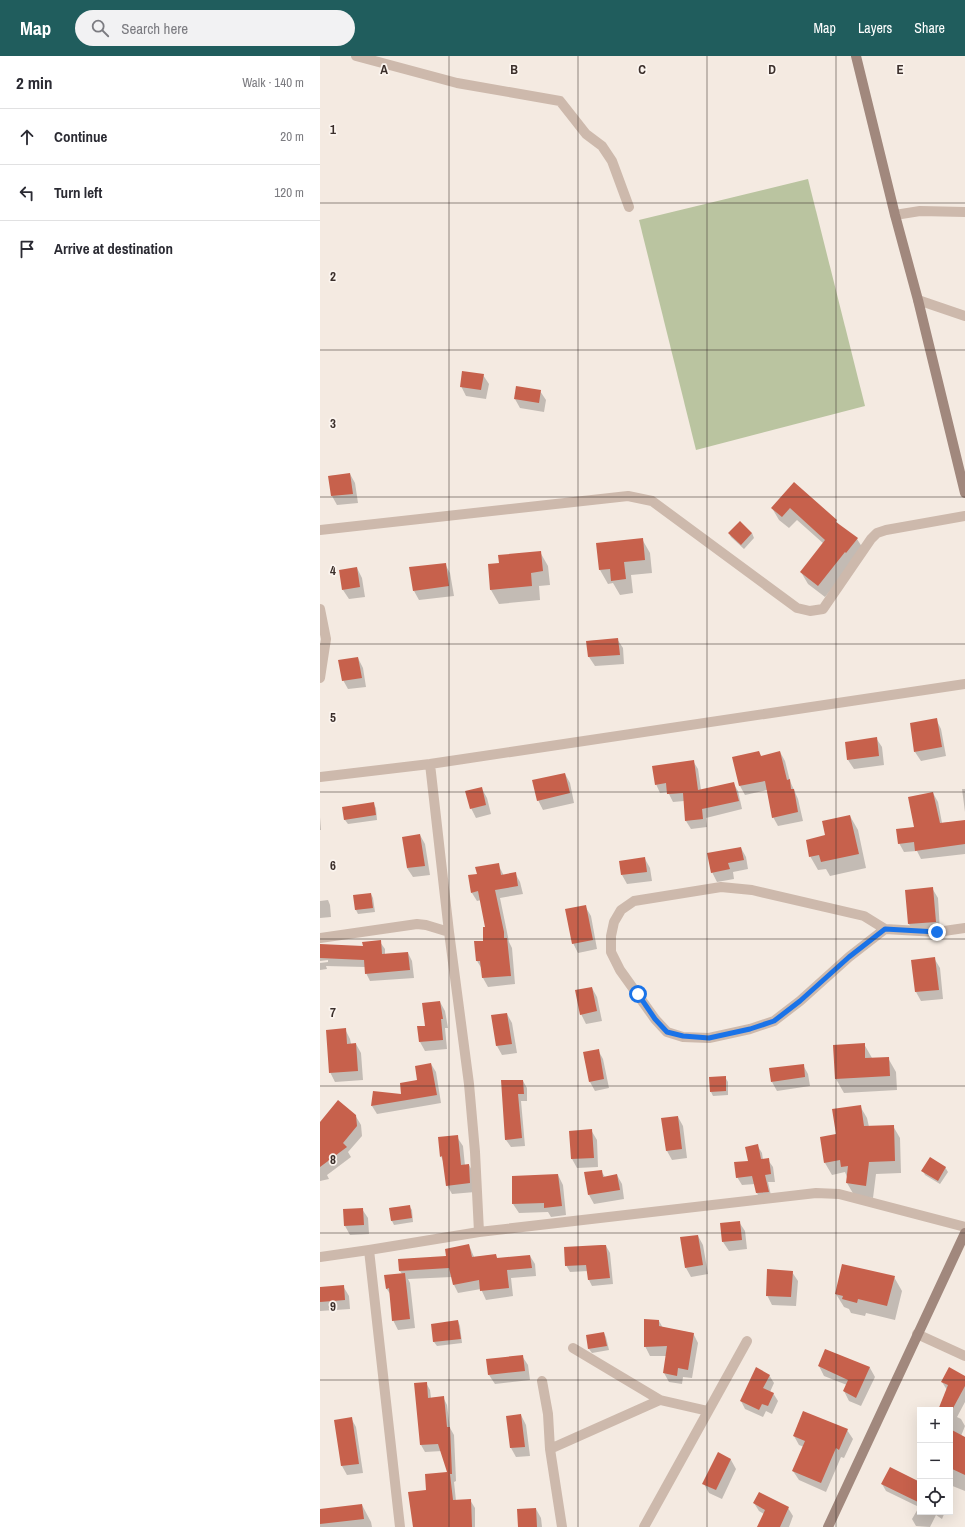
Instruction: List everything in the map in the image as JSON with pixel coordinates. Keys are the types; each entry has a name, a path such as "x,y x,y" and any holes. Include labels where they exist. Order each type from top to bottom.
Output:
{"street":[{"path":"356,56 457,83 560,101 586,134 602,146 612,161 629,207"},
{"path":"856,56 965,493"},
{"path":"895,215 920,211 965,212"},
{"path":"918,300 965,316"},
{"path":"320,530 628,496 652,501 797,608 810,611 823,609 871,539 877,533 886,530 965,516"},
{"path":"320,609 326,639 320,678"},
{"path":"320,778 430,764 965,684"},
{"path":"430,764 449,932 469,1084 475,1152 479,1232"},
{"path":"885,929 849,957 800,1001 774,1021 750,1029 709,1038 683,1036 667,1032 655,1019 620,970 611,952 611,936 614,922 621,910 634,901 721,887 752,890 864,916 885,929 937,932 965,928"},
{"path":"320,938 417,924 426,925 449,932"},
{"path":"320,1257 479,1232 816,1193 839,1194 965,1227"},
{"path":"828,1527 965,1233"},
{"path":"369,1250 400,1527"},
{"path":"917,1334 965,1356"},
{"path":"644,1527 747,1341"},
{"path":"573,1348 660,1400 708,1411"},
{"path":"542,1381 548,1414 550,1449 562,1527"},
{"path":"550,1449 660,1400"}],"green space":[{"path":"808,179 865,406 696,450 639,220"}],"building":[{"path":"462,371 484,374 481,390 460,387"},
{"path":"516,386 541,390 539,403 514,399"},
{"path":"350,473 353,494 331,496 328,476"},
{"path":"794,482 837,520 836,522 858,538 818,586 800,572 825,540 790,508 782,517 771,508"},
{"path":"740,521 752,533 741,545 728,533"},
{"path":"643,538 645,560 624,562 626,579 611,581 610,569 599,570 596,543"},
{"path":"541,551 543,571 531,573 532,586 490,590 488,564 499,563 498,555"},
{"path":"446,563 449,586 413,591 409,567"},
{"path":"357,567 360,587 342,590 339,570"},
{"path":"618,638 620,655 588,657 586,641"},
{"path":"358,657 362,678 342,681 338,660"},
{"path":"937,718 942,747 914,752 910,723"},
{"path":"877,737 879,756 847,760 845,742"},
{"path":"759,751 761,756 780,751 787,780 790,779 791,789 794,789 798,812 772,818 765,781 739,786 732,757"},
{"path":"694,760 698,790 734,782 739,801 702,809 703,819 685,821 683,793 667,794 666,783 655,785 652,766"},
{"path":"565,773 570,793 537,801 532,780"},
{"path":"482,787 486,805 470,809 465,791"},
{"path":"933,792 940,823 965,820 965,844 915,851 914,842 898,844 896,829 914,827 908,797"},
{"path":"374,802 376,815 344,820 342,807"},
{"path":"850,815 859,854 821,862 819,855 809,857 806,840 825,835 822,821"},
{"path":"420,834 425,866 407,868 402,837"},
{"path":"741,847 744,860 728,863 730,869 711,873 707,853"},
{"path":"645,857 647,872 621,875 619,861"},
{"path":"499,863 501,875 516,872 518,886 495,890 504,938 507,938 511,976 482,978 480,961 476,961 474,941 483,941 483,927 485,927 478,891 471,893 468,875 477,874 475,867"},
{"path":"933,887 936,922 908,924 905,890"},
{"path":"371,893 373,908 355,910 353,895"},
{"path":"586,905 593,940 572,944 565,909"},
{"path":"381,940 382,954 408,952 410,970 365,974 364,960 320,958 320,944 363,946 362,942"},
{"path":"935,957 939,990 915,992 911,960"},
{"path":"592,987 597,1011 580,1015 575,990"},
{"path":"440,1001 443,1019 441,1019 443,1040 419,1042 417,1026 425,1026 422,1003"},
{"path":"507,1013 512,1044 496,1046 491,1015"},
{"path":"346,1028 347,1044 356,1043 358,1071 329,1073 326,1030"},
{"path":"865,1043 865,1058 889,1057 890,1076 835,1079 833,1045"},
{"path":"599,1049 604,1079 589,1082 583,1052"},
{"path":"431,1063 437,1095 371,1106 373,1091 401,1094 400,1083 417,1080 415,1066"},
{"path":"804,1064 805,1077 771,1082 769,1068"},
{"path":"726,1076 726,1091 710,1092 709,1077"},
{"path":"501,1080 523,1080 524,1094 518,1094 522,1138 505,1140"},
{"path":"338,1100 356,1115 357,1126 343,1143 347,1147 320,1167 320,1122"},
{"path":"861,1105 864,1126 894,1125 895,1161 869,1162 866,1186 846,1183 848,1166 841,1167 840,1160 824,1163 820,1137 836,1134 832,1109"},
{"path":"678,1116 682,1149 666,1151 661,1118"},
{"path":"592,1129 594,1158 571,1159 569,1131"},
{"path":"458,1135 461,1165 469,1164 470,1183 446,1186 442,1156 440,1157 438,1137"},
{"path":"758,1144 761,1159 769,1158 771,1174 765,1175 769,1192 756,1193 752,1176 736,1178 734,1162 748,1161 745,1147"},
{"path":"930,1157 946,1167 938,1181 921,1171"},
{"path":"602,1170 603,1177 617,1174 620,1190 588,1195 584,1172"},
{"path":"558,1174 562,1206 544,1208 544,1203 512,1204 512,1176"},
{"path":"410,1205 412,1218 391,1221 389,1208"},
{"path":"363,1208 364,1225 344,1226 343,1209"},
{"path":"740,1221 742,1240 722,1242 720,1223"},
{"path":"698,1235 703,1265 685,1268 680,1237"},
{"path":"469,1244 472,1257 496,1254 497,1258 530,1255 532,1268 507,1270 509,1288 480,1291 479,1280 453,1285 449,1268 399,1271 398,1259 446,1256 445,1249"},
{"path":"606,1245 610,1278 588,1280 586,1265 565,1266 564,1247"},
{"path":"842,1264 895,1276 887,1306 858,1299 857,1303 842,1299 843,1296 835,1294"},
{"path":"767,1269 793,1271 791,1297 766,1296"},
{"path":"405,1273 410,1319 392,1321 389,1288 386,1289 384,1275"},
{"path":"344,1285 345,1300 320,1302 320,1287"},
{"path":"644,1319 659,1320 659,1326 694,1333 688,1370 678,1368 677,1376 663,1373 667,1346 644,1347"},
{"path":"458,1320 461,1339 433,1342 431,1324"},
{"path":"604,1332 607,1346 588,1349 586,1335"},
{"path":"825,1349 870,1367 856,1398 843,1391 848,1380 818,1366"},
{"path":"523,1355 525,1371 488,1375 486,1359"},
{"path":"756,1367 770,1375 763,1388 774,1393 768,1406 762,1404 759,1410 740,1401"},
{"path":"949,1367 965,1376 965,1386 953,1408 939,1407 948,1385 941,1382"},
{"path":"427,1382 428,1398 444,1396 447,1427 450,1427 452,1474 450,1474 453,1500 471,1499 472,1527 413,1527 408,1492 426,1490 425,1474 447,1472 438,1444 420,1445 414,1383"},
{"path":"803,1411 848,1429 839,1450 836,1448 821,1483 792,1471 805,1441 793,1436"},
{"path":"521,1414 525,1447 510,1448 506,1416"},
{"path":"352,1417 359,1464 341,1466 334,1420"},
{"path":"953,1431 965,1437 965,1475 953,1469"},
{"path":"718,1452 731,1459 716,1490 702,1484"},
{"path":"890,1467 917,1480 917,1502 881,1484"},
{"path":"759,1492 789,1507 780,1527 757,1527 765,1510 753,1503"},
{"path":"362,1504 364,1519 320,1524 320,1509"},
{"path":"536,1508 537,1527 518,1527 517,1509"}],"route":[{"path":"638,994 655,1019 667,1032 683,1036 709,1038 723,1036 774,1021 800,1001 849,957 885,929 937,932"}]}
